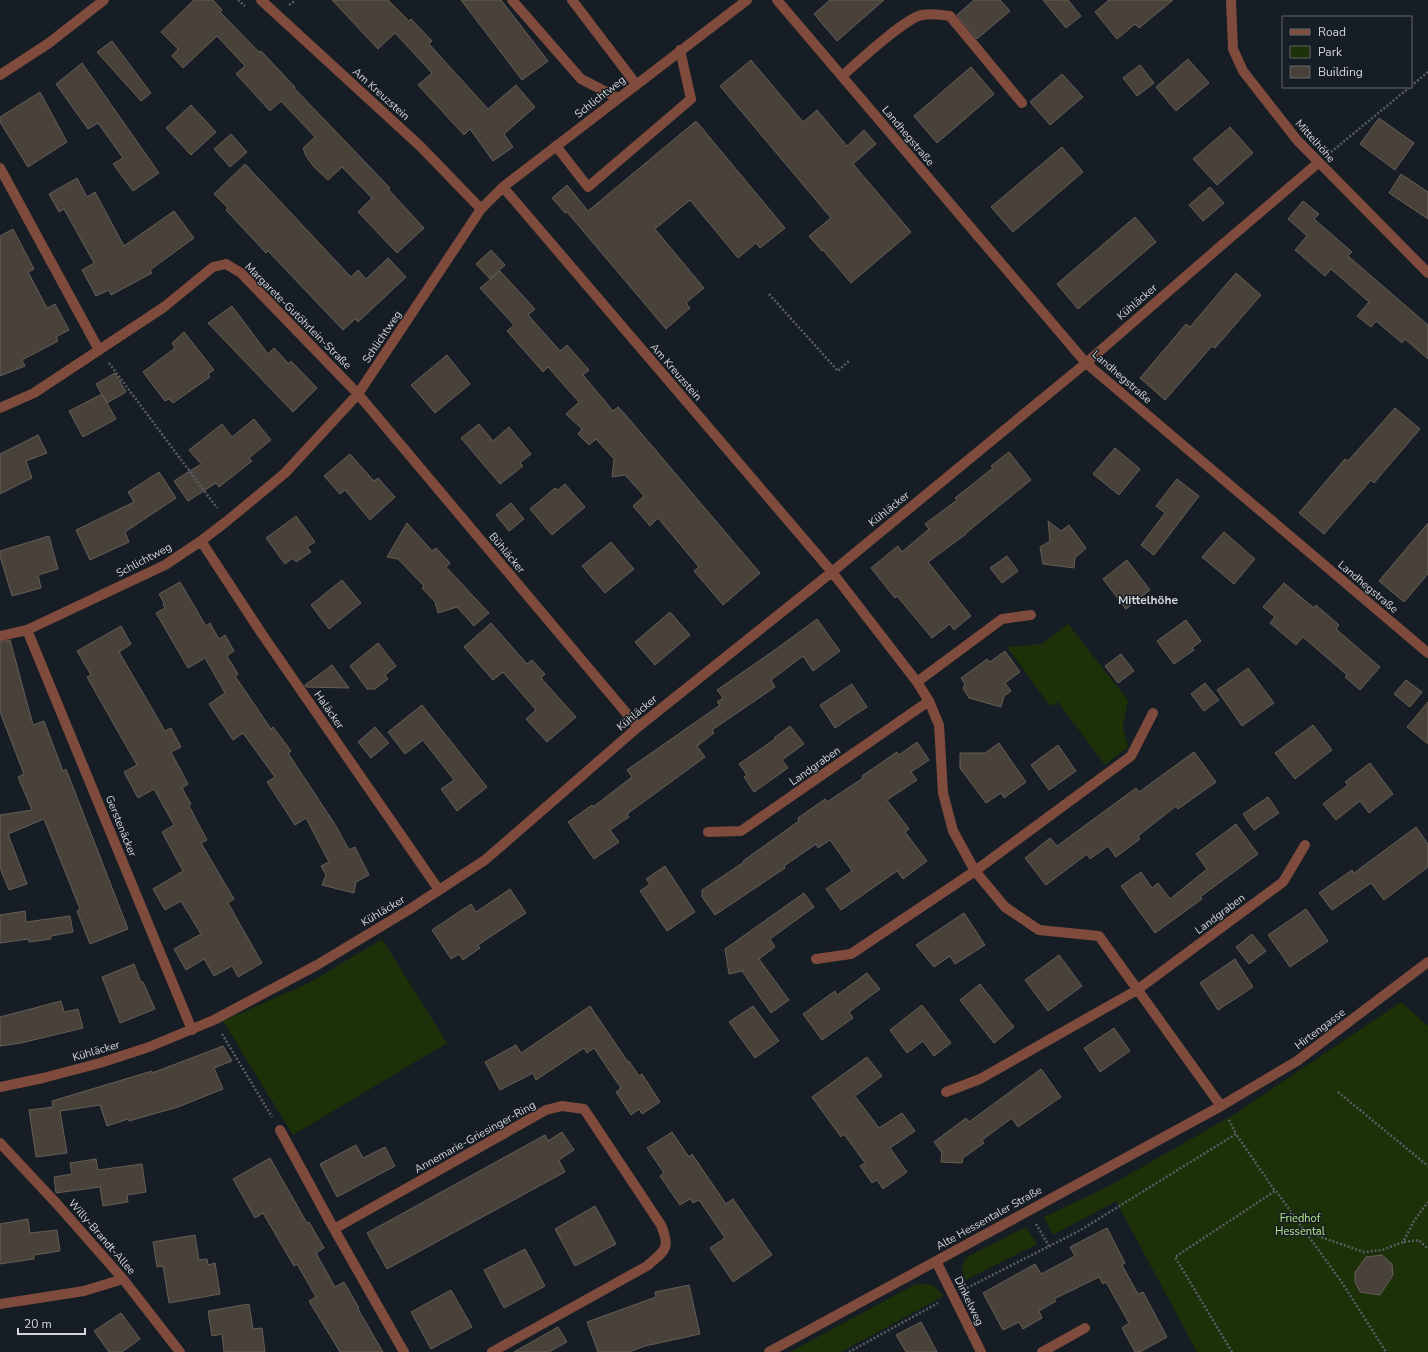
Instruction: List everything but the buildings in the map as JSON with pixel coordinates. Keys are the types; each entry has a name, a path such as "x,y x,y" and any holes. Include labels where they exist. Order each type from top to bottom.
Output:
{"street":[{"path":"0,75 49,43 104,0"},
{"name":"Am Kreuzstein","path":"261,0 420,146 481,209"},
{"path":"512,0 581,79 618,98"},
{"path":"572,0 636,84"},
{"name":"Schlichtweg","path":"0,636 27,630 165,565 201,541 285,473 358,394 481,209 503,187 747,0"},
{"name":"Landhegstraße","path":"777,0 1086,363 1428,653"},
{"name":"Mittelhöhe","path":"1231,0 1233,49 1243,71 1297,140 1318,163 1428,273"},
{"path":"842,76 907,21 921,15 937,14 950,16 1022,103"},
{"path":"556,146 588,187 692,99 680,50"},
{"name":"Kühläcker","path":"0,1087 43,1078 149,1048 214,1020 317,965 485,860 638,727 832,572 1086,363 1318,163"},
{"path":"0,168 100,350"},
{"name":"Am Kreuzstein","path":"503,187 832,572"},
{"name":"Margarete-Gutöhrlein-Straße","path":"0,408 34,393 164,307 213,267 226,264 241,273 358,394"},
{"name":"Bühläcker","path":"358,394 638,727"},
{"name":"Haläcker","path":"201,541 262,634 439,890"},
{"path":"832,572 930,701 939,724 943,793 953,831 975,871 1006,907 1039,930 1099,936 1221,1106"},
{"path":"917,682 1002,619 1031,615"},
{"name":"Gerstenäcker","path":"27,630 192,1030"},
{"name":"Landgraben","path":"708,832 741,831 930,701"},
{"path":"816,959 851,954 975,871 1131,756 1153,713"},
{"name":"Landgraben","path":"946,1092 980,1079 1137,990 1282,882 1305,845"},
{"name":"Hirtengasse","path":"1221,1106 1297,1061 1428,962"},
{"name":"Annemarie-Griesinger-Ring","path":"334,1229 546,1110 562,1106 584,1109 661,1225 667,1239 664,1251 647,1266 492,1352"},
{"name":"Alte Hessentaler Straße","path":"769,1352 1221,1106"},
{"path":"280,1130 404,1352"},
{"name":"Willy-Brandt-Allee","path":"0,1143 58,1204 123,1279 180,1352"},
{"name":"Dinkelweg","path":"936,1261 981,1352"},
{"path":"0,1304 84,1291 123,1279"},
{"path":"1042,1352 1085,1328"}],"path":[{"path":"1412,86 1428,72"},
{"path":"1318,163 1410,88"},
{"path":"769,294 838,371 850,360"},
{"path":"100,350 227,521"},
{"path":"214,1020 280,1130"},
{"path":"1338,1092 1428,1166"},
{"path":"1221,1106 1236,1134 1343,1284 1386,1352"},
{"path":"849,1352 953,1295 1079,1230 1236,1134"},
{"path":"1232,1352 1175,1257 1276,1191"},
{"path":"1404,1242 1414,1221 1428,1202"},
{"path":"1029,1210 1049,1246"},
{"path":"1305,1231 1364,1252 1382,1250 1404,1242 1419,1240 1428,1249"}],"green space":[{"path":"1068,624 1128,700 1123,726 1128,747 1105,765 1058,702 1050,706 1007,647 1042,644"},
{"path":"382,939 447,1043 293,1135 223,1021 309,983"},
{"name":"Friedhof Hessental","path":"1401,1002 1428,1026 1428,1352 1197,1352 1116,1201 1053,1235 1044,1217 1107,1187 1233,1115"},
{"path":"1026,1227 1037,1244 966,1280 962,1270 965,1258"},
{"path":"916,1284 933,1285 944,1296 841,1352 790,1352"}],"district":[{"name":"Mittelhöhe","path":"1148,600"}]}
